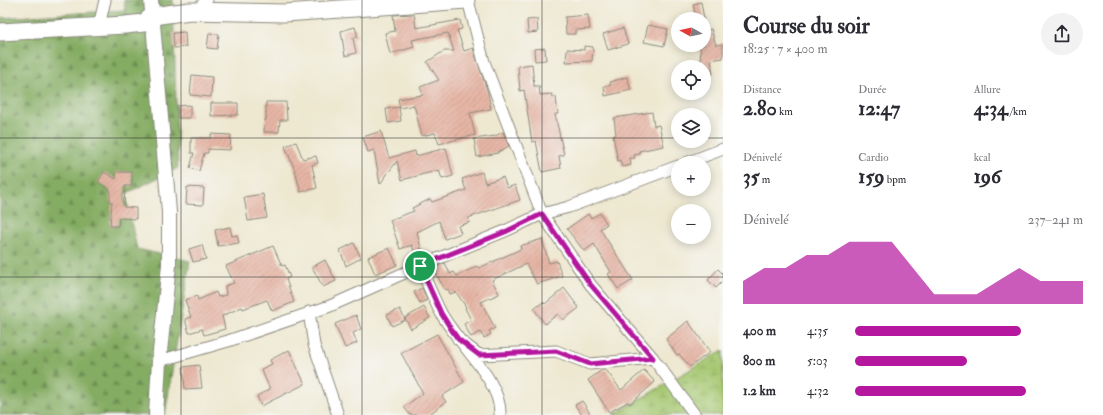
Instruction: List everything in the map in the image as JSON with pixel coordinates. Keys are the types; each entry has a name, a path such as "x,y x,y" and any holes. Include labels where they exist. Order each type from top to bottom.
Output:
{"main road":[{"path":"0,32 144,23 151,8 190,11 285,13 467,0"}],"street":[{"path":"100,26 105,0"},
{"path":"190,11 199,8 207,0"},
{"path":"467,0 484,62 542,214 590,284 653,358 695,415"},
{"path":"151,8 169,212 169,265 159,361 156,415"},
{"path":"704,156 723,149"},
{"path":"159,361 222,343 330,306 420,266 505,232 542,214 569,207 671,169"},
{"path":"420,266 441,313 494,390 500,407 500,415"},
{"path":"309,312 314,345 338,415"},
{"path":"458,339 479,355 556,351 590,364 653,358"}],"green space":[{"path":"124,0 173,0 178,168 125,194 137,249 190,261 165,415 0,415 0,18 125,10"},
{"path":"723,350 723,415 613,415"}],"building":[{"path":"701,2 703,12 695,12 693,4"},
{"path":"414,14 416,28 460,20 462,29 457,30 464,51 473,48 488,93 491,109 470,113 475,135 439,144 435,133 422,136 414,105 400,108 398,99 423,95 420,87 439,80 427,62 444,51 454,51 448,33 412,40 414,47 390,54 385,33 395,31 393,15"},
{"path":"588,15 590,29 575,30 575,34 566,34 565,17"},
{"path":"537,19 538,32 528,33 527,20"},
{"path":"648,25 668,29 664,46 644,42"},
{"path":"355,27 358,37 353,38 356,53 345,56 341,31"},
{"path":"623,28 628,44 608,50 603,34"},
{"path":"711,29 716,45 723,44 723,58 701,60 700,52 711,52"},
{"path":"185,32 186,47 174,48 173,33"},
{"path":"209,33 219,34 217,49 207,48"},
{"path":"584,46 593,47 592,61 566,62 567,49 584,50"},
{"path":"545,48 546,60 535,61 534,49"},
{"path":"711,60 713,74 711,74"},
{"path":"532,64 534,86 539,86 540,95 552,94 552,97 556,97 558,114 555,114 564,155 559,156 561,168 542,172 536,141 532,142 524,90 520,91 518,66"},
{"path":"192,75 212,77 211,97 190,95"},
{"path":"627,77 631,90 605,96 604,86 611,85 610,82"},
{"path":"266,102 286,102 287,120 280,120 279,132 264,132"},
{"path":"211,103 238,103 238,115 211,116"},
{"path":"190,105 190,118 178,118 177,106"},
{"path":"399,107 401,121 388,123 386,109"},
{"path":"652,112 654,126 659,125 664,146 639,151 640,154 634,155 635,158 630,158 631,165 622,167 620,160 618,161 613,136 616,135 614,118"},
{"path":"381,131 389,158 415,151 416,156 446,148 453,176 442,179 439,170 402,180 397,161 380,184 374,150 368,152 363,137"},
{"path":"503,132 509,146 498,153 477,157 474,139 495,136"},
{"path":"211,134 231,135 230,150 208,149 208,153 204,153 199,171 190,168 194,153 191,153 191,138 211,138"},
{"path":"296,142 303,159 316,156 318,163 312,165 317,188 301,192 294,168 285,146"},
{"path":"104,172 116,179 116,172 132,172 132,186 125,186 124,207 136,208 136,219 119,218 118,226 110,226 112,202 110,202 110,190 98,182"},
{"path":"482,172 485,183 503,177 507,188 515,185 520,200 468,218 470,222 458,226 461,233 445,239 439,221 417,232 423,257 417,260 412,245 400,249 390,220 414,211 412,208 430,199 432,202 466,190 462,179"},
{"path":"187,187 204,188 203,205 186,204"},
{"path":"263,194 267,218 248,221 244,197"},
{"path":"600,213 607,224 600,229 633,280 618,289 608,274 611,272 594,244 584,251 567,229 588,214 591,218"},
{"path":"230,227 232,236 237,235 239,243 218,246 215,230"},
{"path":"542,239 549,263 557,261 562,276 537,284 526,264 492,280 499,294 481,302 495,328 489,331 491,334 484,338 480,332 471,337 464,324 471,320 465,308 466,307 456,292 450,294 448,289 445,290 433,268 445,263 450,274 454,272 457,276 477,266 479,268 521,249 520,246"},
{"path":"354,243 361,258 346,266 340,250"},
{"path":"202,245 206,259 193,262 189,249"},
{"path":"273,246 282,266 285,265 290,277 286,279 294,302 272,311 267,300 243,309 242,307 222,316 225,329 204,335 202,329 189,333 185,319 191,317 185,300 197,296 198,300 216,292 218,297 226,295 225,286 234,283 226,266"},
{"path":"389,248 397,265 375,274 368,257"},
{"path":"325,260 336,281 323,287 312,267"},
{"path":"718,269 723,274 723,281 716,288 708,280"},
{"path":"422,288 427,300 420,303 414,292"},
{"path":"564,288 579,308 563,320 558,314 545,324 534,309 543,302 545,304"},
{"path":"424,307 430,318 411,329 405,318"},
{"path":"400,309 405,320 392,326 387,315"},
{"path":"356,315 361,329 353,333 357,343 345,348 335,324"},
{"path":"688,321 710,352 690,367 679,354 677,355 666,339"},
{"path":"437,334 464,382 442,396 446,402 428,415 410,415 404,407 423,393 401,353"},
{"path":"289,350 305,384 261,406 257,396 270,389 261,369 272,364 270,360"},
{"path":"199,365 202,388 185,389 183,367"},
{"path":"602,370 606,370 621,390 644,370 655,382 630,404 628,402 609,412 588,380"},
{"path":"582,401 591,415 582,415 575,405"}],"route":[{"path":"542,214 590,284 653,358 590,364 556,351 479,355 458,339 451,329 441,313 420,266 505,232 542,214"}]}
